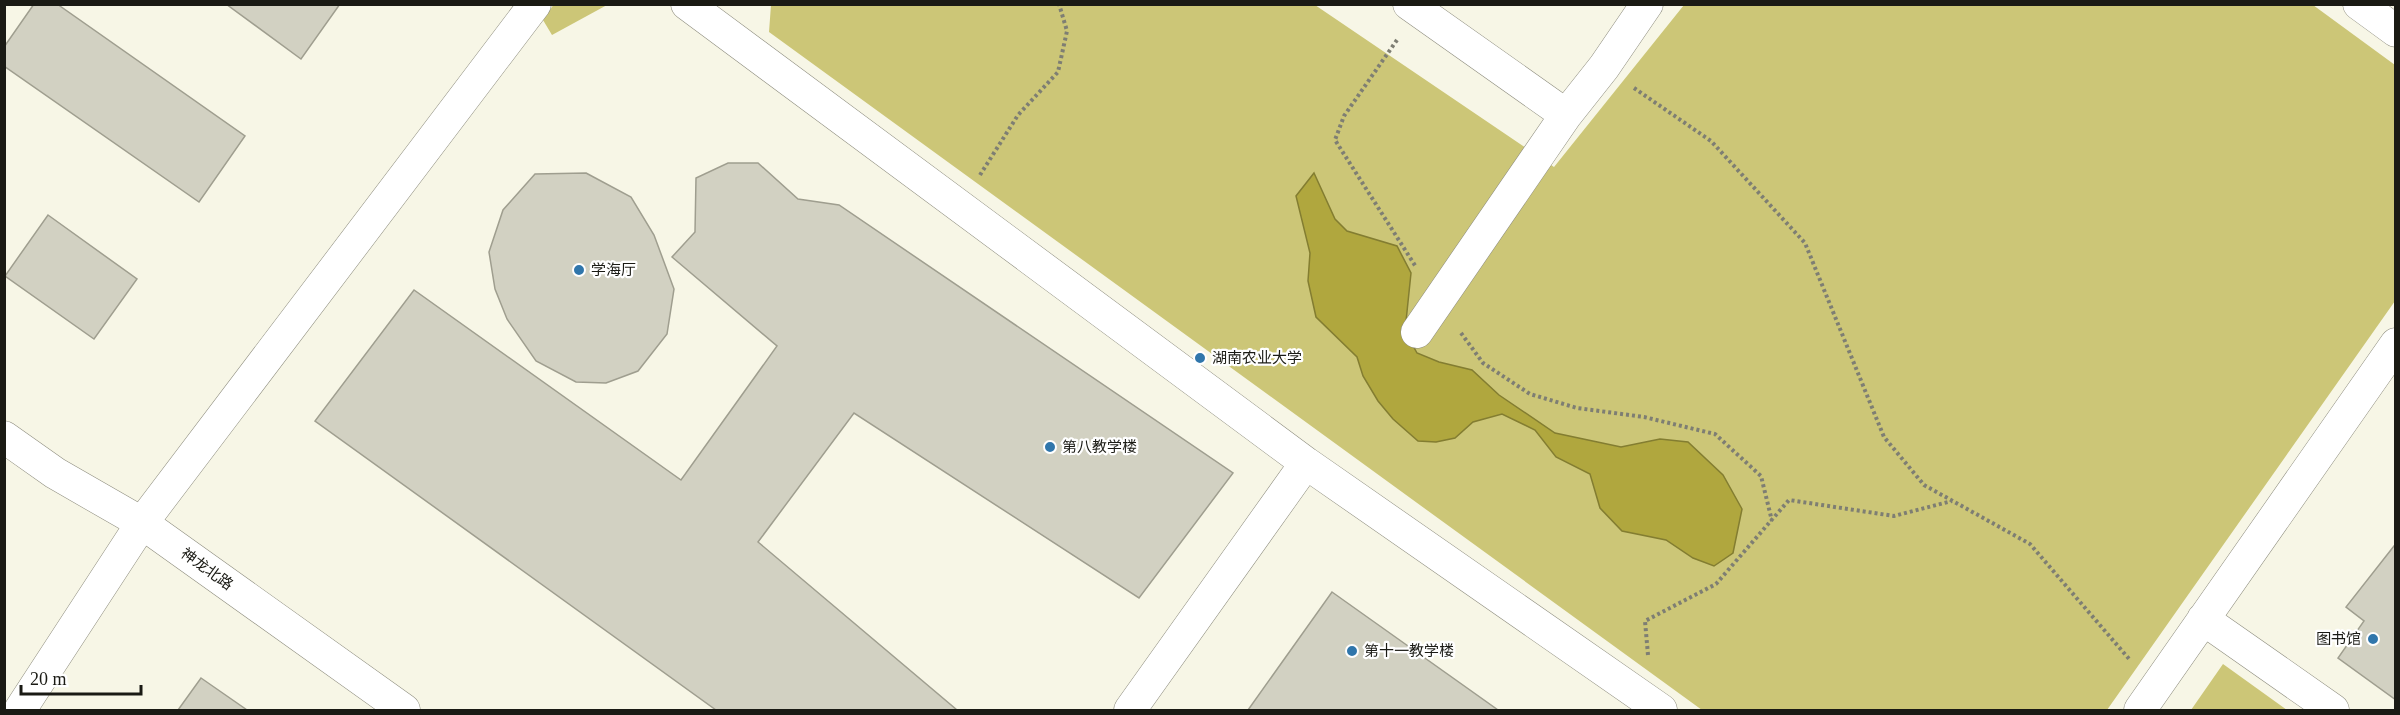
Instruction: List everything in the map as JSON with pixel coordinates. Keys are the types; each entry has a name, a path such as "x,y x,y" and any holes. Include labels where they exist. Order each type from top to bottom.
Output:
{"street":[{"path":"20,711 142,523 535,4"},
{"path":"687,4 1306,463 1656,707"},
{"path":"1417,332 1566,115 1604,67 1647,4"},
{"path":"2359,4 2396,31"},
{"path":"1413,8 1566,115"},
{"path":"2140,711 2396,344"},
{"name":"神龙北路","path":"4,437 55,473 142,523 404,711"},
{"path":"1130,711 1306,463"},
{"path":"2203,619 2333,711"}],"path":[{"path":"959,205 1018,115 1058,72 1067,31 1059,4"},
{"path":"1413,8 1344,116 1335,140 1438,301 1483,363 1530,394 1577,408 1644,417 1715,434 1761,476 1772,521"},
{"path":"1604,67 1712,141 1805,243 1884,436 1924,485 2030,544 2127,657 2161,680"},
{"path":"1656,707 1645,621 1716,584 1790,500 1894,516 1953,501"}],"shaded area":[{"path":"554,4 607,5 552,35 543,20"},
{"path":"771,5 1315,5 1554,167 1684,5 2313,5 2395,65 2395,301 2107,710 1702,710 769,32"},
{"path":"1314,173 1335,219 1347,231 1397,246 1411,273 1405,331 1417,353 1439,362 1472,370 1499,395 1555,433 1621,447 1660,439 1688,442 1723,475 1742,509 1733,553 1714,566 1693,558 1666,540 1622,531 1600,508 1590,474 1556,457 1535,430 1502,414 1473,422 1455,438 1436,442 1418,441 1393,419 1378,401 1363,376 1357,357 1316,317 1308,281 1310,253 1296,196"},
{"path":"2223,664 2287,710 2191,710"}],"building":[{"path":"34,4 57,4 245,136 199,202 4,66 4,47"},
{"path":"226,4 340,4 301,59"},
{"name":"第八教学楼","path":"728,163 758,163 798,199 839,205 1233,473 1139,598 854,413 758,542 957,710 716,710 315,421 414,290 681,480 777,346 672,257 695,232 696,178"},
{"name":"学海厅","path":"586,173 631,197 654,235 674,289 667,334 638,371 606,383 576,382 536,361 507,319 495,289 489,252 503,210 535,174"},
{"path":"48,215 137,279 94,339 5,276"},
{"name":"图书馆","path":"2394,546 2396,547 2396,700 2338,658 2364,621 2346,607"},
{"name":"第十一教学楼","path":"1332,592 1498,710 1248,710"},
{"path":"201,678 247,710 178,710"}],"place":[{"name":"学海厅","path":"579,270"},
{"name":"湖南农业大学","path":"1200,358"},
{"name":"第八教学楼","path":"1050,447"},
{"name":"图书馆","path":"2373,639"},
{"name":"第十一教学楼","path":"1352,651"}]}
